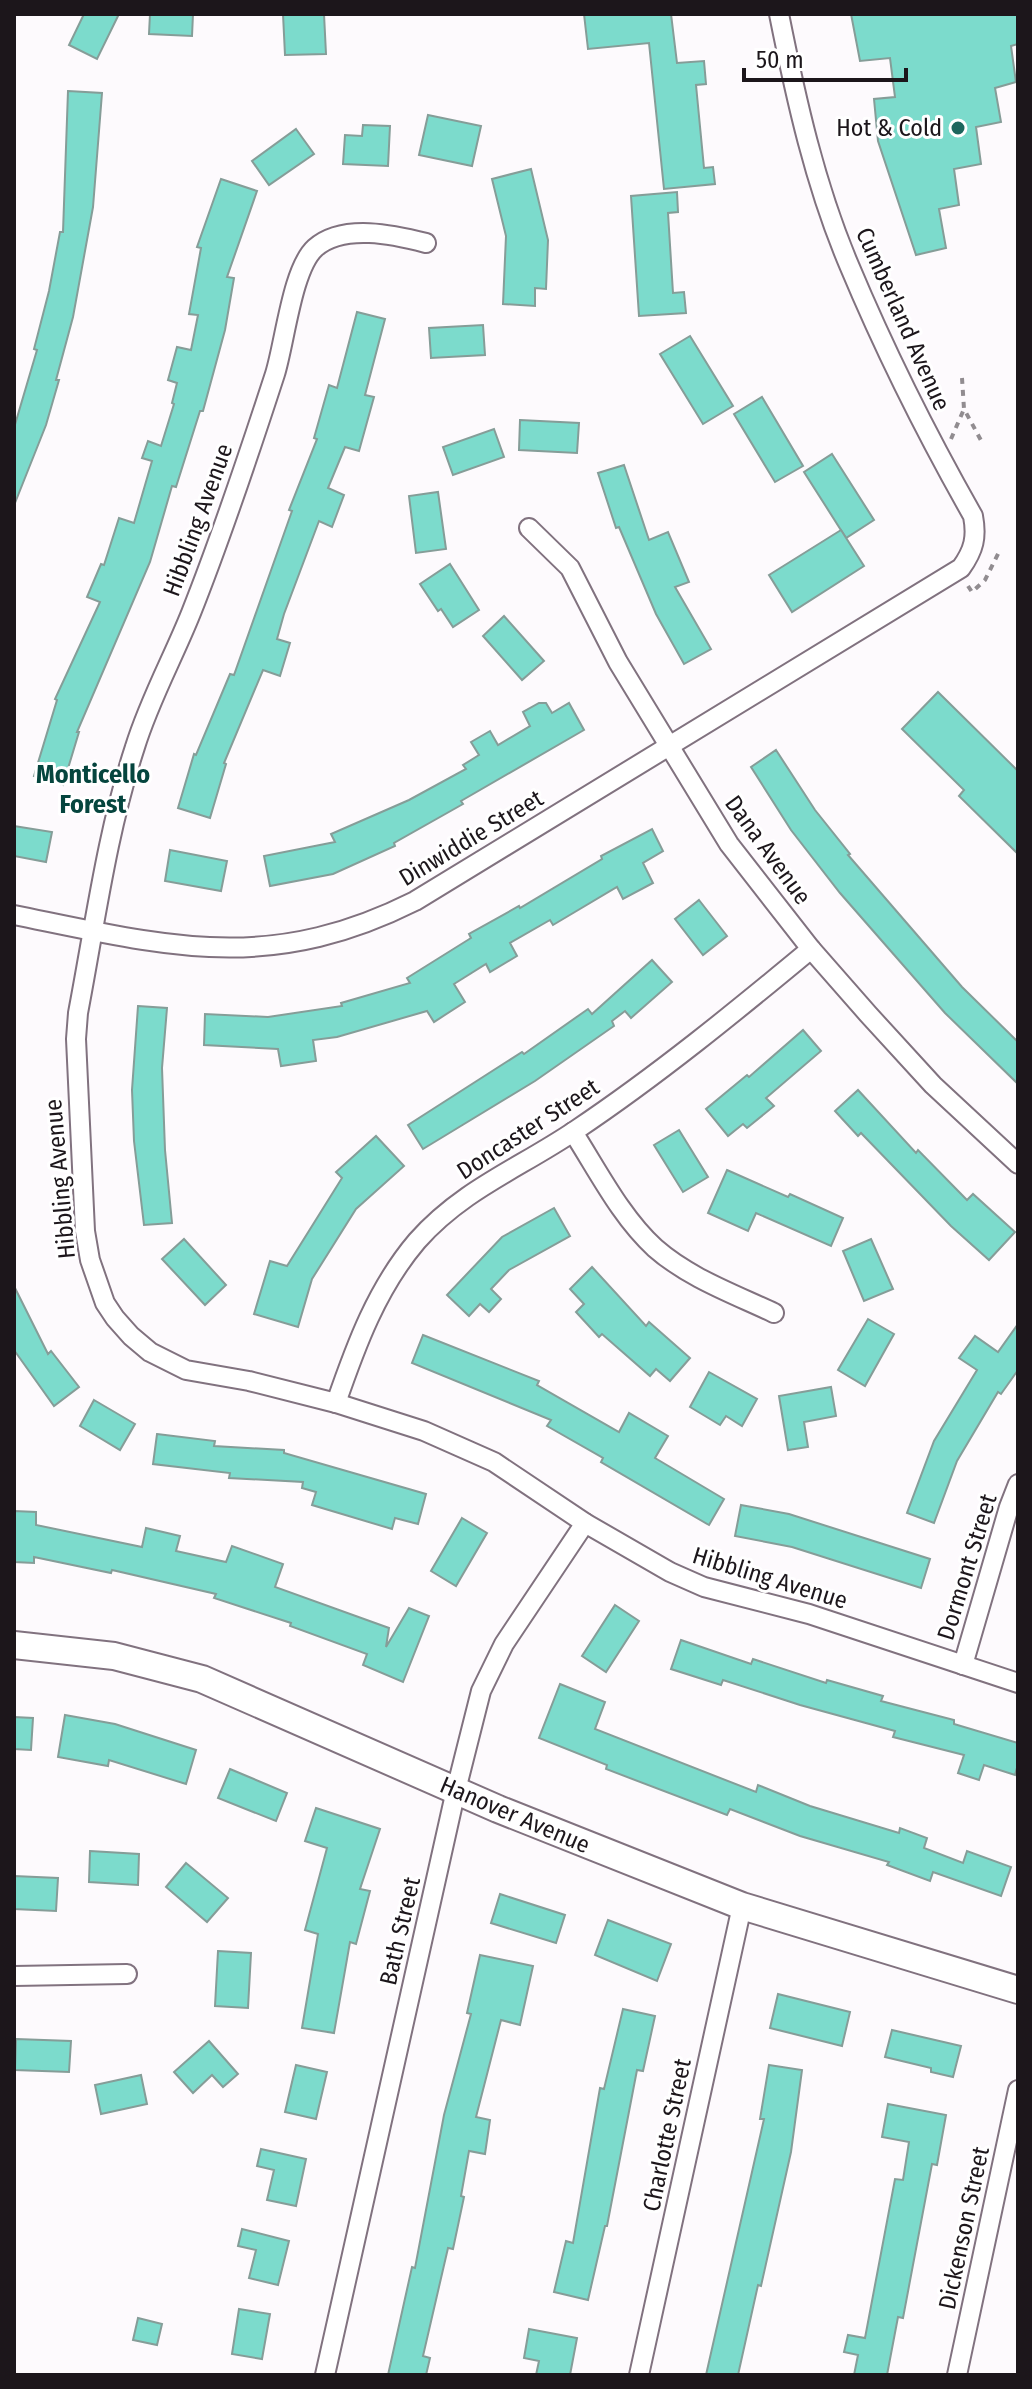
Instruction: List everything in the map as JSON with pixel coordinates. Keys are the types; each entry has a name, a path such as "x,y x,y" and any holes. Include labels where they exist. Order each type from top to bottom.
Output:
{"street":[{"name":"Cumberland Avenue","path":"779,14 808,142 848,264 916,410 973,516 976,531 974,546 961,568 905,604"},
{"name":"Hibbling Avenue","path":"426,243 398,236 361,234 338,237 316,248 301,269 275,372 208,567 134,748 119,803 78,1013 76,1072 85,1231 94,1277 105,1303 131,1336 170,1363 336,1403 424,1431 494,1462 585,1523 670,1572 704,1587 809,1614 1018,1683"},
{"name":"Dana Avenue","path":"529,528 570,568 618,662 729,844 811,949 933,1085 1018,1164"},
{"name":"Dinwiddie Street","path":"14,915 172,946 228,950 295,944 350,929 415,901 905,604"},
{"name":"Doncaster Street","path":"336,1403 370,1314 390,1278 417,1242 443,1215 473,1191 573,1132 694,1046 811,949"},
{"path":"573,1132 627,1215 654,1247 687,1272 774,1313"},
{"name":"Dormont Street","path":"963,1665 1018,1484"},
{"name":"Bath Street","path":"325,2375 471,1723 489,1670 585,1523"},
{"name":"Hanover Avenue","path":"14,1645 114,1656 181,1672 621,1860 742,1906 1018,1990"},
{"name":"Charlotte Street","path":"639,2375 742,1906"},
{"path":"14,1976 127,1974"},
{"name":"Dickenson Street","path":"957,2375 1018,2090"}],"path":[{"path":"962,378 964,409 983,444"}],"building":[{"path":"84,14 119,14 97,59 69,45"},
{"path":"150,14 193,14 192,36 149,34"},
{"path":"283,14 324,14 326,54 285,55"},
{"path":"584,14 671,14 677,63 704,61 706,84 696,85 704,168 713,167 715,184 664,189 649,43 588,49"},
{"path":"851,14 1018,14 1018,44 1011,46 1016,82 995,88 1001,122 976,127 981,164 954,169 959,205 939,209 946,248 916,255 878,141 874,99 895,97 890,58 860,61"},
{"path":"68,91 102,93 93,207 73,317 56,380 59,380 46,425 15,503 14,428 37,350 34,349 60,232 63,232"},
{"path":"428,115 481,126 472,166 419,155"},
{"path":"363,125 390,126 388,166 343,164 345,135 362,136"},
{"path":"296,129 314,154 269,185 252,161"},
{"path":"531,169 548,240 546,289 535,288 535,306 503,304 506,236 492,179"},
{"path":"221,179 257,191 227,277 234,278 225,330 203,411 200,411 176,487 172,486 150,562 77,732 63,785 34,776 55,699 100,602 87,597 101,564 104,565 119,518 134,523 152,461 142,458 148,441 161,446 174,404 177,383 168,380 177,347 191,350 198,315 189,314 201,248 197,247"},
{"path":"677,192 678,212 668,213 673,293 684,292 686,313 639,316 631,196"},
{"path":"357,312 385,319 365,395 374,397 359,451 345,447 328,488 344,495 332,527 319,521 284,614 277,639 290,643 280,676 263,670 224,763 210,818 178,808 194,754 230,674 234,675 292,511 289,510 317,439 314,438 329,385 337,388"},
{"path":"483,325 485,355 431,358 429,328"},
{"path":"690,336 733,406 703,424 660,354"},
{"path":"762,397 803,466 775,482 734,414"},
{"path":"520,420 579,423 577,453 519,450"},
{"path":"494,429 504,457 453,475 443,447"},
{"path":"832,454 874,520 846,538 804,472"},
{"path":"624,465 649,540 668,532 689,582 675,587 711,649 684,664 656,614 619,527 616,528 598,473"},
{"path":"438,492 446,549 416,553 409,496"},
{"path":"841,530 864,566 792,612 769,575"},
{"path":"450,564 479,610 453,627 420,584"},
{"path":"504,616 544,661 522,680 483,636"},
{"path":"938,692 1018,771 1018,854 959,796 964,790 902,729"},
{"path":"539,703 546,703 552,713 569,703 584,730 461,801 463,804 394,843 395,846 333,874 270,886 264,856 335,842 331,834 409,800 466,769 463,765 479,755 471,742 490,731 498,745 530,726 523,712"},
{"path":"776,750 848,855 962,987 1018,1042 1018,1084 945,1013 840,893 791,830 751,767"},
{"path":"14,826 52,832 46,862 14,856"},
{"path":"652,829 663,851 643,863 653,883 623,899 617,887 553,925 550,920 510,943 517,956 490,972 486,964 454,984 465,1002 434,1022 427,1011 337,1037 313,1040 316,1061 281,1066 278,1049 204,1045 205,1014 268,1017 342,1006 341,1003 410,983 407,978 471,938 469,934 520,908 602,859 601,856"},
{"path":"170,850 227,861 221,891 165,881"},
{"path":"699,900 727,936 703,955 675,919"},
{"path":"652,960 672,982 631,1018 625,1011 612,1021 614,1026 535,1081 423,1149 408,1125 522,1052 524,1054 588,1009 592,1014"},
{"path":"138,1006 167,1008 162,1068 172,1223 144,1225 134,1141 132,1090"},
{"path":"803,1030 821,1051 766,1098 774,1106 747,1128 743,1124 728,1136 706,1109"},
{"path":"858,1090 916,1153 918,1150 967,1200 973,1194 1015,1232 989,1260 835,1111"},
{"path":"679,1130 708,1177 683,1192 654,1145"},
{"path":"376,1136 404,1166 356,1209 312,1279 298,1327 254,1314 270,1261 287,1266 342,1178 336,1172"},
{"path":"727,1170 843,1218 831,1246 756,1213 748,1231 708,1213"},
{"path":"554,1208 570,1236 509,1270 491,1289 501,1299 489,1312 480,1304 469,1316 447,1295 502,1237"},
{"path":"184,1239 226,1285 205,1305 162,1259"},
{"path":"871,1239 893,1289 864,1301 843,1251"},
{"path":"592,1267 646,1326 649,1322 690,1358 670,1381 656,1369 650,1376 602,1334 599,1337 576,1312 584,1304 570,1289"},
{"path":"14,1286 48,1354 51,1351 79,1387 54,1406 14,1350"},
{"path":"868,1319 894,1334 865,1386 838,1370"},
{"path":"1018,1324 1018,1370 1001,1394 998,1392 957,1461 934,1523 907,1513 934,1441 977,1370 959,1358 975,1336 998,1352"},
{"path":"423,1335 539,1381 537,1385 619,1432 629,1413 668,1436 655,1458 724,1499 709,1525 601,1462 603,1458 547,1426 551,1420 412,1363"},
{"path":"709,1372 757,1399 742,1426 726,1416 720,1425 690,1407"},
{"path":"831,1387 836,1416 804,1422 808,1447 788,1450 779,1396"},
{"path":"94,1400 135,1424 120,1450 80,1426"},
{"path":"157,1434 215,1441 214,1446 284,1450 284,1453 426,1494 418,1524 395,1518 392,1529 312,1505 316,1492 302,1488 303,1482 229,1478 230,1473 153,1464"},
{"path":"741,1505 789,1514 930,1559 921,1588 792,1547 735,1536"},
{"path":"14,1511 36,1512 36,1525 142,1547 146,1528 180,1536 176,1551 226,1562 232,1546 283,1564 275,1587 389,1628 386,1647 409,1608 429,1616 403,1682 363,1665 367,1654 290,1626 291,1623 214,1598 216,1594 112,1570 111,1573 34,1557 34,1563 14,1562"},
{"path":"462,1518 487,1533 456,1586 431,1571"},
{"path":"615,1605 639,1621 606,1672 582,1656"},
{"path":"681,1640 751,1664 753,1659 826,1683 827,1680 883,1696 881,1701 954,1720 954,1724 1018,1743 1015,1775 984,1765 979,1780 958,1773 964,1755 893,1737 895,1731 723,1680 721,1685 671,1669"},
{"path":"560,1684 605,1702 595,1729 756,1792 758,1785 810,1806 899,1833 900,1828 927,1838 924,1848 963,1863 967,1851 1011,1867 1001,1896 933,1872 930,1881 887,1865 889,1862 800,1836 730,1809 727,1815 606,1769 607,1765 539,1738"},
{"path":"65,1715 115,1724 196,1750 186,1784 109,1760 108,1766 58,1757"},
{"path":"14,1717 33,1718 31,1750 14,1749"},
{"path":"230,1769 287,1793 276,1821 218,1798"},
{"path":"316,1808 380,1829 360,1889 370,1891 356,1944 350,1942 334,2033 302,2028 318,1934 305,1930 327,1848 305,1841"},
{"path":"90,1851 139,1854 138,1885 89,1882"},
{"path":"186,1863 228,1898 207,1922 166,1887"},
{"path":"14,1876 58,1878 56,1911 14,1909"},
{"path":"500,1894 565,1915 556,1943 491,1923"},
{"path":"608,1920 671,1944 657,1981 595,1955"},
{"path":"218,1951 251,1953 248,2008 215,2006"},
{"path":"480,1955 533,1966 520,2025 501,2020 476,2117 490,2120 485,2154 469,2151 461,2196 464,2197 453,2249 448,2248 423,2356 430,2358 426,2375 388,2375 412,2267 415,2268 444,2115 471,2014 467,2013"},
{"path":"778,1994 850,2012 842,2046 770,2028"},
{"path":"623,2009 655,2016 643,2071 637,2070 607,2226 588,2300 554,2292 566,2241 573,2243 600,2088 604,2089"},
{"path":"892,2030 961,2046 953,2077 931,2072 931,2068 885,2057"},
{"path":"16,2039 71,2041 69,2072 15,2070"},
{"path":"209,2041 238,2074 223,2087 212,2075 193,2093 174,2072"},
{"path":"296,2065 327,2072 316,2119 285,2112"},
{"path":"769,2065 802,2070 791,2152 738,2375 706,2375 764,2119 760,2119"},
{"path":"141,2075 147,2104 101,2114 95,2085"},
{"path":"888,2104 946,2115 937,2165 932,2164 903,2318 898,2317 887,2375 854,2375 858,2355 844,2352 848,2335 865,2338 895,2179 903,2180 909,2142 882,2137"},
{"path":"261,2149 306,2159 296,2206 267,2200 274,2170 257,2166"},
{"path":"242,2229 289,2241 278,2285 249,2278 256,2250 238,2246"},
{"path":"239,2309 270,2314 262,2359 232,2354"},
{"path":"138,2318 162,2324 157,2345 133,2340"},
{"path":"529,2329 577,2338 570,2375 536,2375 539,2361 524,2358"}],"place":[{"name":"Hot & Cold","path":"958,128"}],"district":[{"name":"Monticello Forest","path":"93,789"}]}
